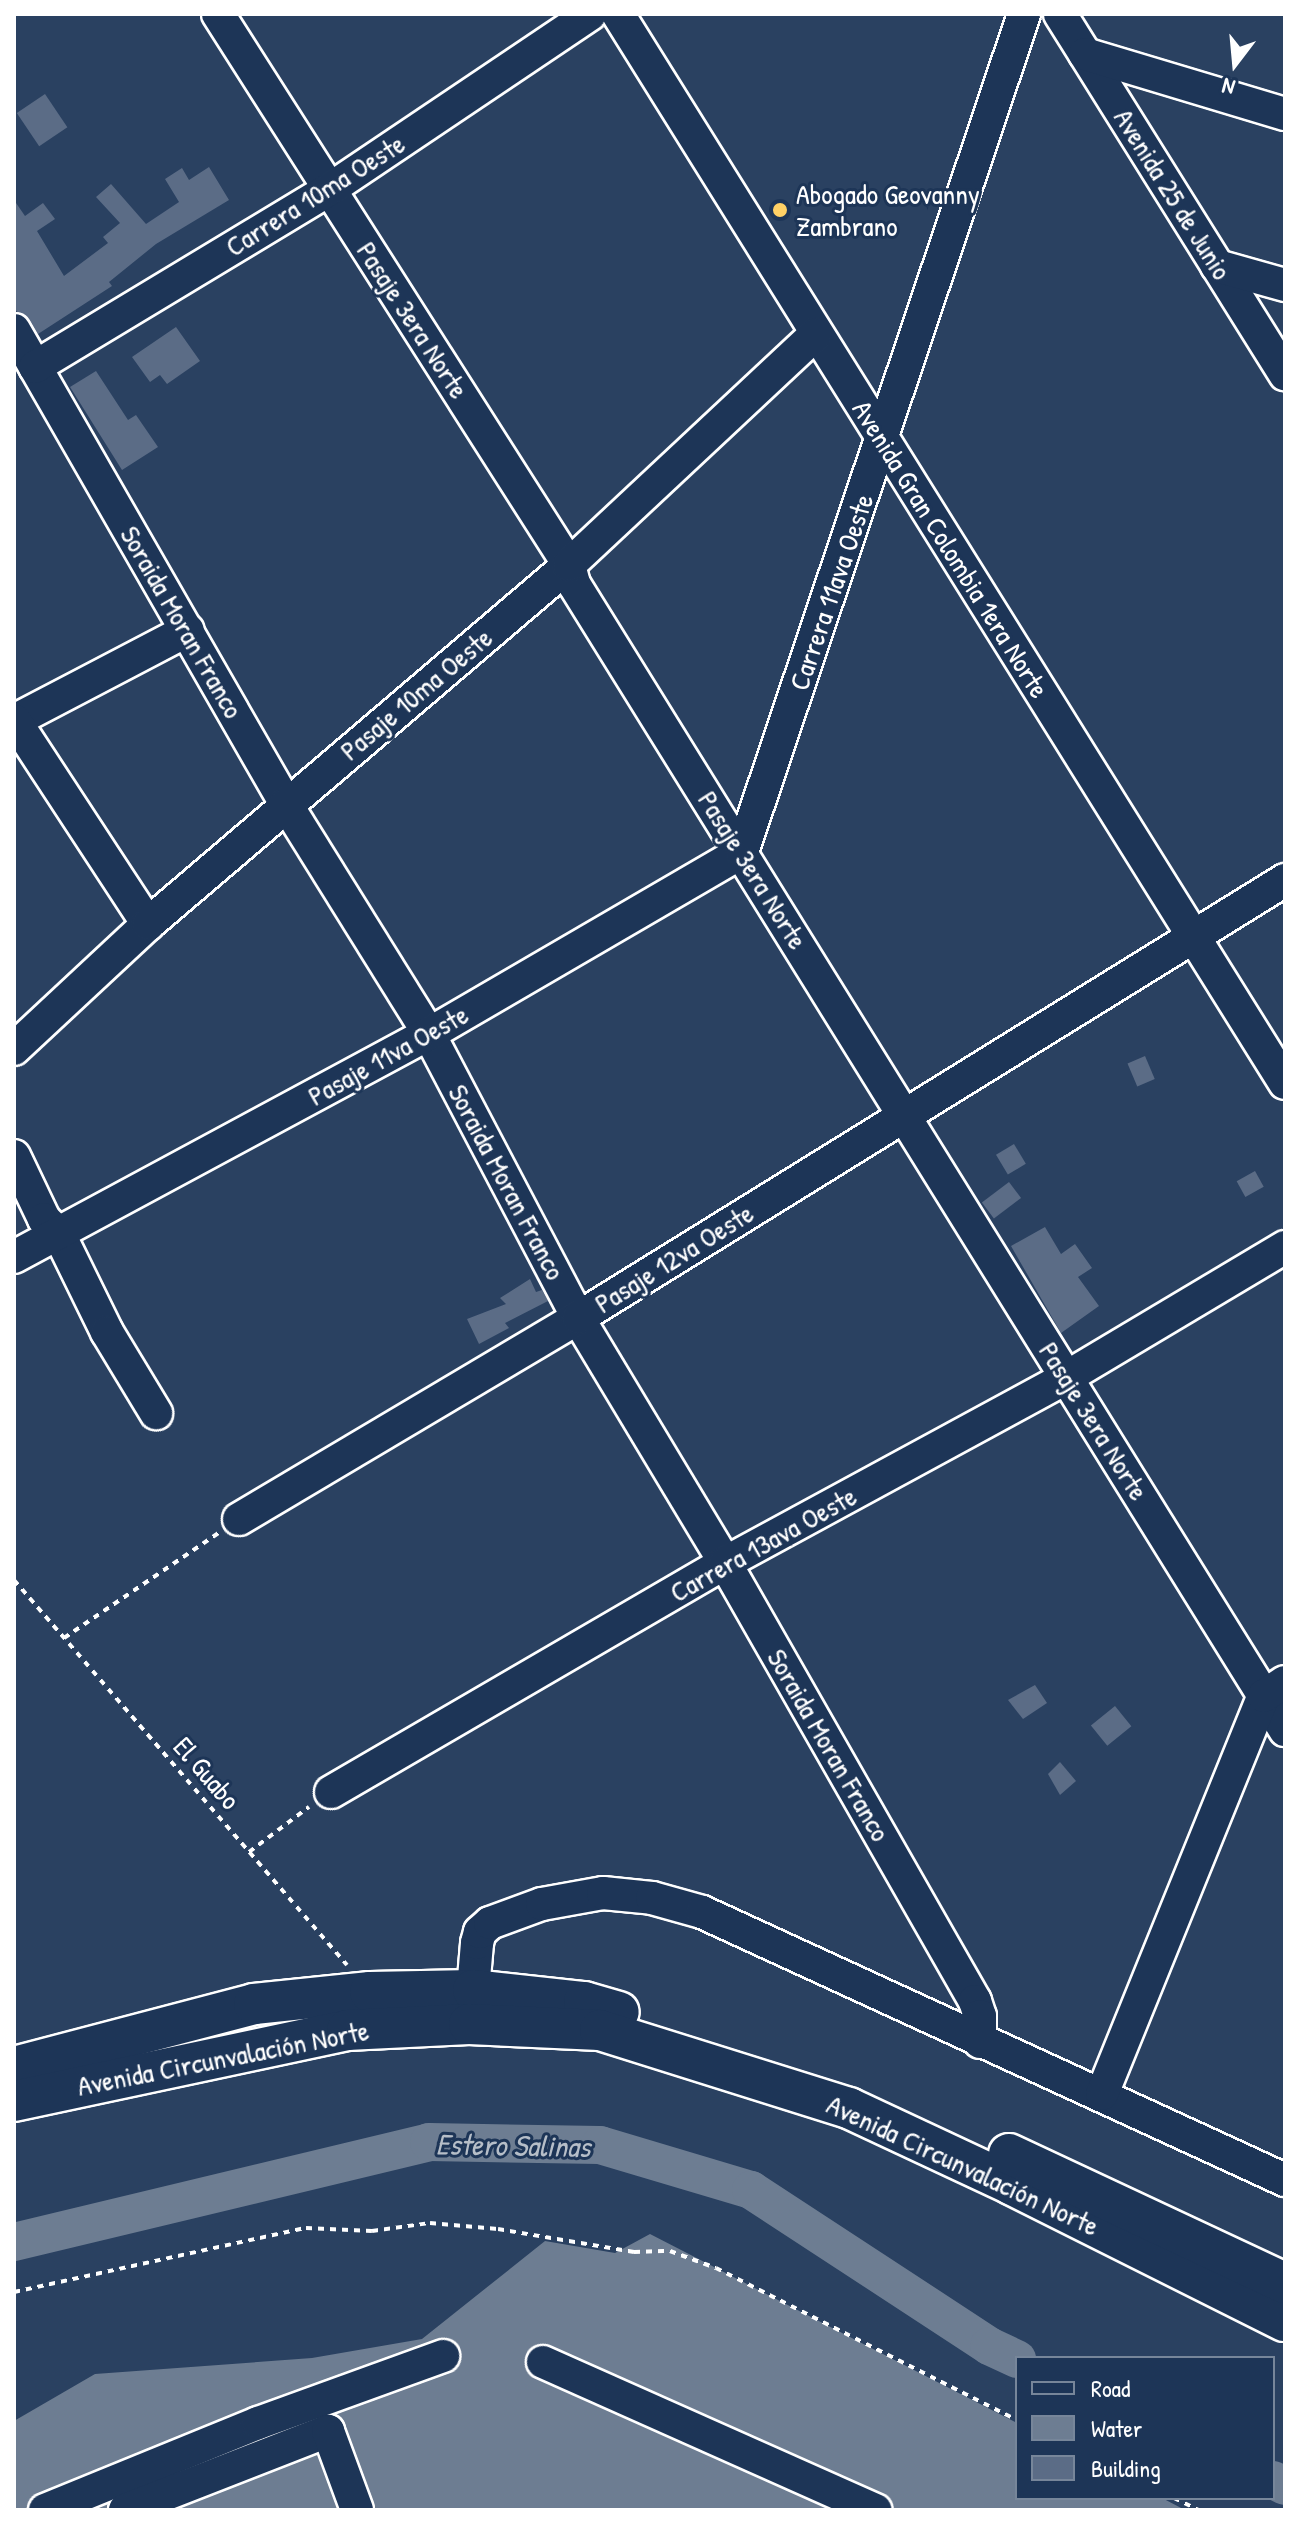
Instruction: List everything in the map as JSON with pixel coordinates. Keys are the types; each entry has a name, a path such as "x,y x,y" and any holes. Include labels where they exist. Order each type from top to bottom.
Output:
{"main road":[{"name":"Avenida Circunvalación Norte","path":"14,2067 254,2004 352,2005 473,1990 584,2002 700,2034 836,2078 938,2136 1285,2321"},
{"name":"Avenida Circunvalación Norte","path":"14,2101 352,2005 469,2024 600,2030 938,2136 1285,2283"}],"street":[{"name":"Pasaje 3era Norte","path":"218,14 569,565 574,584 1067,1377 1275,1689 1285,1730"},
{"name":"Carrera 10ma Oeste","path":"35,367 330,189 590,14"},
{"name":"Avenida Gran Colombia 1era Norte","path":"618,14 1285,1083"},
{"name":"Carrera 11ava Oeste","path":"742,852 1024,14"},
{"name":"Avenida 25 de Junio","path":"1060,14 1285,374"},
{"path":"1085,54 1285,114"},
{"path":"1217,266 1285,285"},
{"name":"Soraida Moran Franco","path":"14,330 286,804 429,1034 578,1318 725,1563 975,2001 980,2016 980,2042"},
{"name":"Pasaje 10ma Oeste","path":"14,1049 148,924 569,565 816,334"},
{"path":"148,924 14,721 188,630"},
{"name":"Pasaje 11va Oeste","path":"22,1253 429,1034 742,852"},
{"name":"Pasaje 12va Oeste","path":"239,1519 578,1318 1285,880"},
{"path":"14,1156 44,1219 59,1234 107,1332 156,1413"},
{"name":"Carrera 13ava Oeste","path":"331,1792 725,1563 1067,1377 1285,1247"},
{"path":"1102,2094 1275,1689"},
{"path":"473,1990 477,1943 480,1932 490,1923 542,1904 603,1893 652,1898 702,1912 1285,2180"},
{"path":"45,2510 258,2423 443,2356"},
{"path":"543,2362 876,2510"},
{"path":"125,2510 328,2431 357,2510"}],"path":[{"path":"64,1638 239,1519"},
{"name":"El Guabo","path":"14,1580 248,1852 352,2005"},
{"path":"248,1852 331,1792"},
{"path":"14,2292 306,2228 372,2231 430,2223 498,2229 634,2252 670,2251 716,2268 1015,2419"},
{"path":"1178,2500 1199,2510"}],"water":[{"path":"650,2234 1015,2422 1015,2500 1166,2500 1185,2510 14,2510 14,2421 95,2374 312,2358 422,2339 545,2241 615,2253"}],"building":[{"path":"45,94 67,127 39,146 17,113"},
{"path":"209,167 229,200 156,244 109,282 112,286 38,334 30,320 17,312 14,307 14,200 25,216 43,203 55,219 37,231 64,276 108,243 103,237 120,223 96,197 111,184 146,224 179,202 165,179 182,168 189,180"},
{"path":"176,327 200,361 167,384 160,375 150,382 132,357"},
{"path":"96,371 128,420 136,415 158,447 122,470 70,387"},
{"path":"1145,1056 1155,1079 1137,1086 1128,1063"},
{"path":"1014,1144 1026,1164 1008,1175 996,1155"},
{"path":"1255,1171 1264,1187 1245,1197 1237,1181"},
{"path":"1009,1182 1021,1198 994,1218 982,1202"},
{"path":"1045,1227 1061,1254 1075,1244 1092,1268 1078,1277 1099,1306 1061,1333 1011,1246"},
{"path":"530,1279 536,1292 542,1290 548,1301 505,1323 509,1328 479,1344 467,1319 506,1304 500,1298"},
{"path":"1035,1685 1047,1703 1023,1719 1008,1700"},
{"path":"1115,1706 1131,1726 1107,1746 1091,1726"},
{"path":"1060,1762 1076,1781 1060,1795 1048,1774"}],"waterway":[{"name":"Estero Salinas","path":"14,2242 429,2142 600,2145 751,2190 989,2346 1015,2358"},
{"name":"Estero Salinas","path":"1275,2481 1285,2486"}],"place":[{"name":"Abogado Geovanny Zambrano","path":"780,210"}]}
